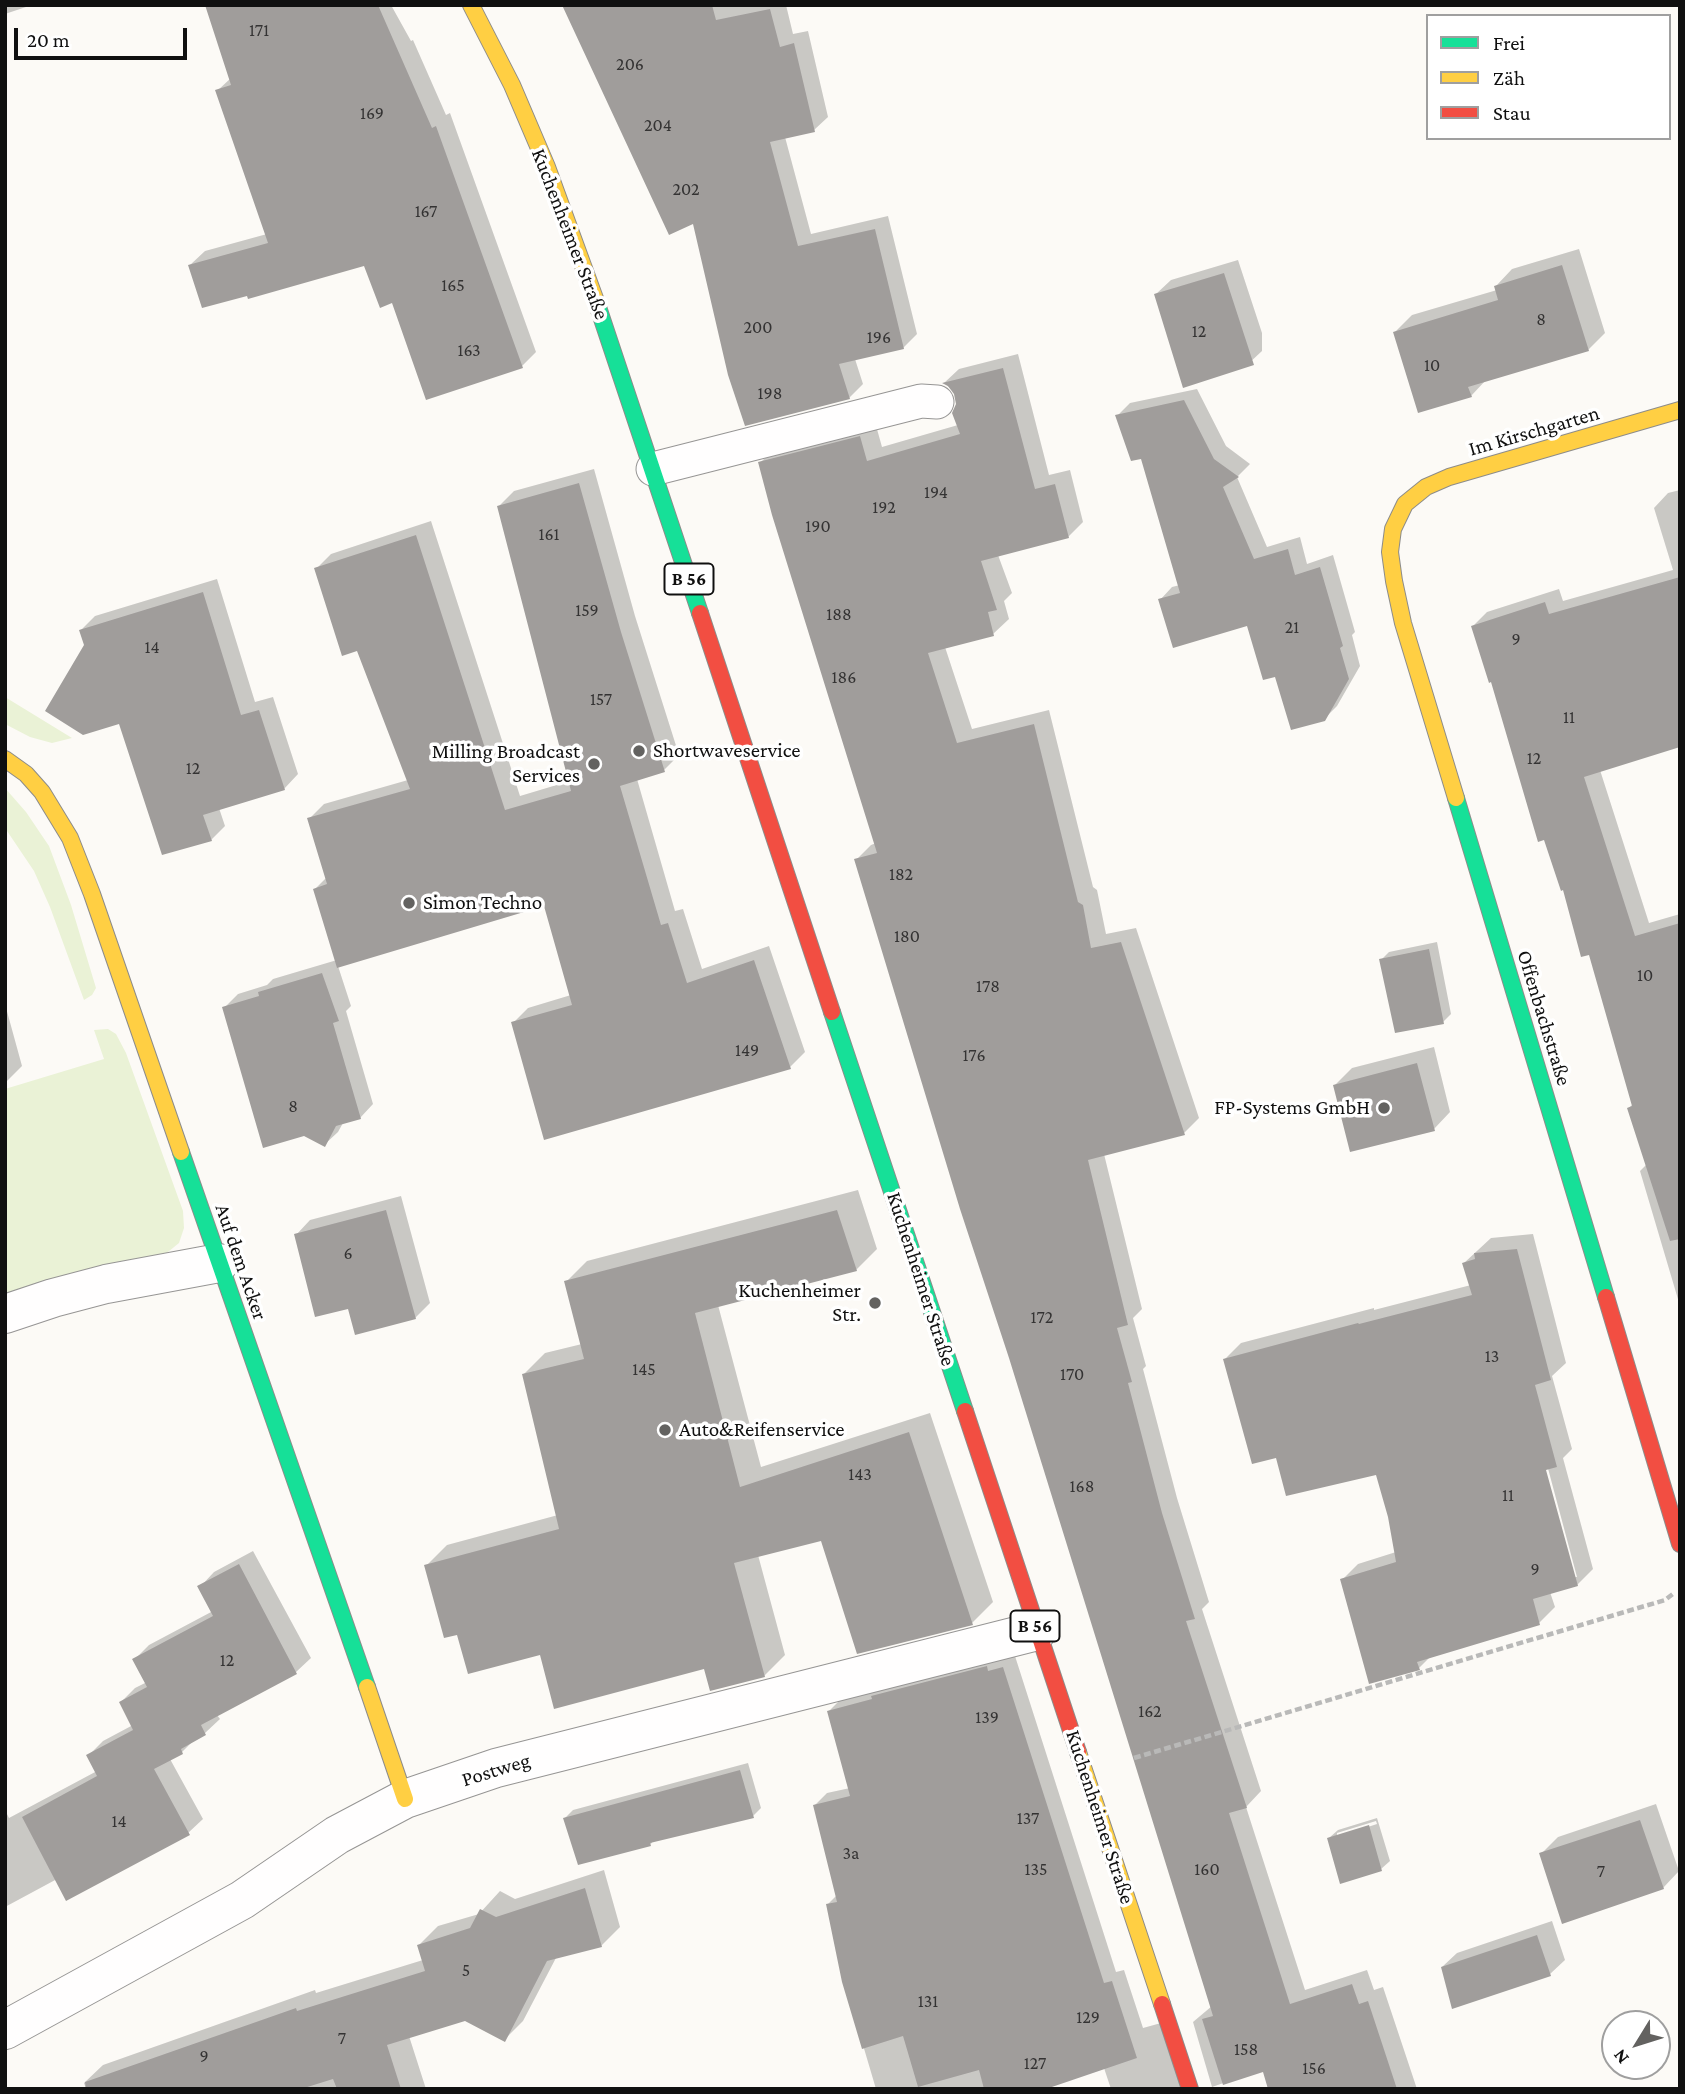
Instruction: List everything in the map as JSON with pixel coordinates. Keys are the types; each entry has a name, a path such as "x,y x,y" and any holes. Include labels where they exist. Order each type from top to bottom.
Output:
{"street":[{"name":"Kuchenheimer Straße","path":"471,5 512,85 547,167 596,298 1190,2089"},
{"name":"Im Kirschgarten","path":"1405,504 1426,487 1449,477 1680,410"},
{"name":"Offenbachstraße","path":"1405,504 1393,529 1390,552 1403,623 1680,1544"},
{"name":"Auf dem Acker","path":"5,759 26,774 42,792 70,838 92,894 345,1619 405,1799"},
{"path":"5,1314 106,1284 219,1263"},
{"name":"Postweg","path":"5,2030 242,1900 337,1835 405,1799 496,1768 1037,1631"}],"lane":[{"path":"653,469 921,401 937,402"}],"path":[{"path":"1086,1772 1665,1600 1680,1588"}],"green space":[{"path":"5,697 72,738 52,743 30,737 5,724"},
{"path":"5,788 26,812 49,846 71,905 96,988 92,995 84,1000 34,871 5,828"},
{"path":"108,1029 116,1034 126,1053 183,1211 184,1228 179,1243 163,1256 5,1299 5,1089 104,1059 94,1030"}],"building":[{"path":"205,5 378,5 432,128 436,126 523,368 426,400 392,303 380,308 364,266 248,299 247,296 202,308 188,265 268,243 215,90 231,85"},
{"path":"562,5 712,5 716,20 770,9 780,47 794,43 815,132 770,142 798,246 875,229 904,349 839,364 850,399 745,426 728,375 693,224 669,235"},
{"path":"1562,265 1589,351 1468,387 1472,397 1418,413 1393,332 1498,300 1494,286"},
{"path":"1224,273 1254,365 1183,388 1154,294"},
{"path":"1003,368 1035,489 1055,484 1069,538 981,561 997,610 988,612 994,636 928,653 957,743 1034,724 1078,902 1083,905 1091,948 1121,942 1185,1135 1088,1160 1128,1325 1117,1328 1132,1382 1128,1383 1162,1513 1195,1619 1186,1621 1247,1808 1229,1813 1290,2004 1352,1984 1359,2004 1368,2001 1397,2089 1268,2089 1263,2072 1223,2085 1202,2019 1213,2016 1009,1358 960,1209 854,859 877,853 758,462 860,436 867,461 960,434 952,413 956,404 954,394 942,383"},
{"path":"1184,400 1214,459 1239,477 1223,487 1254,559 1288,549 1295,575 1320,567 1343,646 1340,648 1349,679 1325,721 1291,730 1275,677 1263,680 1247,626 1173,648 1158,599 1180,593 1141,459 1131,461 1115,415"},
{"path":"579,483 621,632 665,772 620,786 661,925 668,923 687,983 754,960 791,1069 544,1140 511,1022 572,1005 544,906 337,968 313,889 327,884 307,818 410,789 357,651 342,656 314,568 416,535 505,810 571,791 497,506"},
{"path":"1680,577 1680,747 1584,777 1635,936 1680,923 1680,1239 1670,1241 1627,1108 1632,1106 1589,955 1581,957 1563,890 1561,891 1544,840 1538,842 1491,682 1489,683 1471,626 1545,602 1549,614"},
{"path":"203,592 241,715 259,710 285,790 203,815 212,841 162,855 119,724 83,735 45,711 84,645 79,630"},
{"path":"1429,949 1444,1024 1395,1033 1379,959"},
{"path":"322,973 339,1021 333,1023 361,1119 336,1126 325,1147 304,1136 263,1148 222,1007 259,996 258,992"},
{"path":"1417,1063 1435,1131 1350,1152 1333,1085"},
{"path":"386,1210 416,1319 355,1335 348,1309 315,1317 294,1234"},
{"path":"837,1210 857,1271 695,1313 740,1487 909,1432 973,1625 857,1654 821,1541 734,1563 765,1677 710,1691 704,1669 554,1709 540,1655 468,1674 457,1635 444,1638 424,1565 559,1529 522,1374 584,1359 564,1281"},
{"path":"1517,1249 1551,1380 1535,1385 1557,1467 1546,1470 1578,1586 1533,1599 1540,1625 1417,1662 1420,1670 1369,1684 1340,1579 1396,1562 1388,1517 1376,1475 1286,1496 1276,1458 1252,1464 1223,1359 1472,1295 1462,1263 1475,1259 1474,1253"},
{"path":"239,1564 297,1674 201,1725 206,1735 181,1749 183,1754 154,1769 190,1835 66,1901 22,1817 97,1776 86,1755 133,1730 119,1702 147,1687 132,1659 213,1616 197,1586"},
{"path":"987,1666 988,1671 1003,1667 1104,1983 1112,1981 1137,2058 1046,2089 984,2089 979,2070 918,2087 903,2036 862,2049 842,1982 826,1904 837,1902 813,1805 850,1796 827,1711 872,1699 871,1696"},
{"path":"740,1770 754,1818 650,1843 651,1846 578,1865 563,1818"},
{"path":"1640,1820 1664,1889 1562,1924 1539,1853"},
{"path":"1369,1825 1382,1871 1340,1884 1327,1838"},
{"path":"585,1888 602,1947 547,1961 505,2042 465,2021 387,2045 401,2089 337,2089 333,2079 301,2089 86,2089 85,2082 296,2008 297,2011 425,1971 417,1945 470,1928 480,1909 496,1917"},
{"path":"1537,1935 1551,1976 1452,2009 1441,1967"}],"traffic: fast":[{"path":"597,304 700,613"},
{"path":"1456,798 1606,1297"},
{"path":"832,1012 965,1411"},
{"path":"181,1152 367,1687"}],"traffic: slow":[{"path":"471,5 512,85 547,167 597,304"},
{"path":"1456,798 1403,623 1394,581 1390,552 1393,529 1405,504 1426,487 1449,477 1680,410"},
{"path":"5,759 26,774 42,792 70,838 181,1152"},
{"path":"367,1687 405,1799"},
{"path":"1078,1752 1162,2004"}],"traffic: jam":[{"path":"700,613 832,1012"},
{"path":"1606,1297 1680,1544"},
{"path":"965,1411 1078,1752"},
{"path":"1162,2004 1190,2089"}],"place":[{"name":"Shortwaveservice","path":"639,751"},
{"name":"Milling Broadcast Services","path":"594,764"},
{"name":"Simon Techno","path":"409,903"},
{"name":"FP-Systems GmbH","path":"1384,1108"},
{"name":"Kuchenheimer Str.","path":"875,1303"},
{"name":"Auto&Reifenservice","path":"665,1430"}]}
